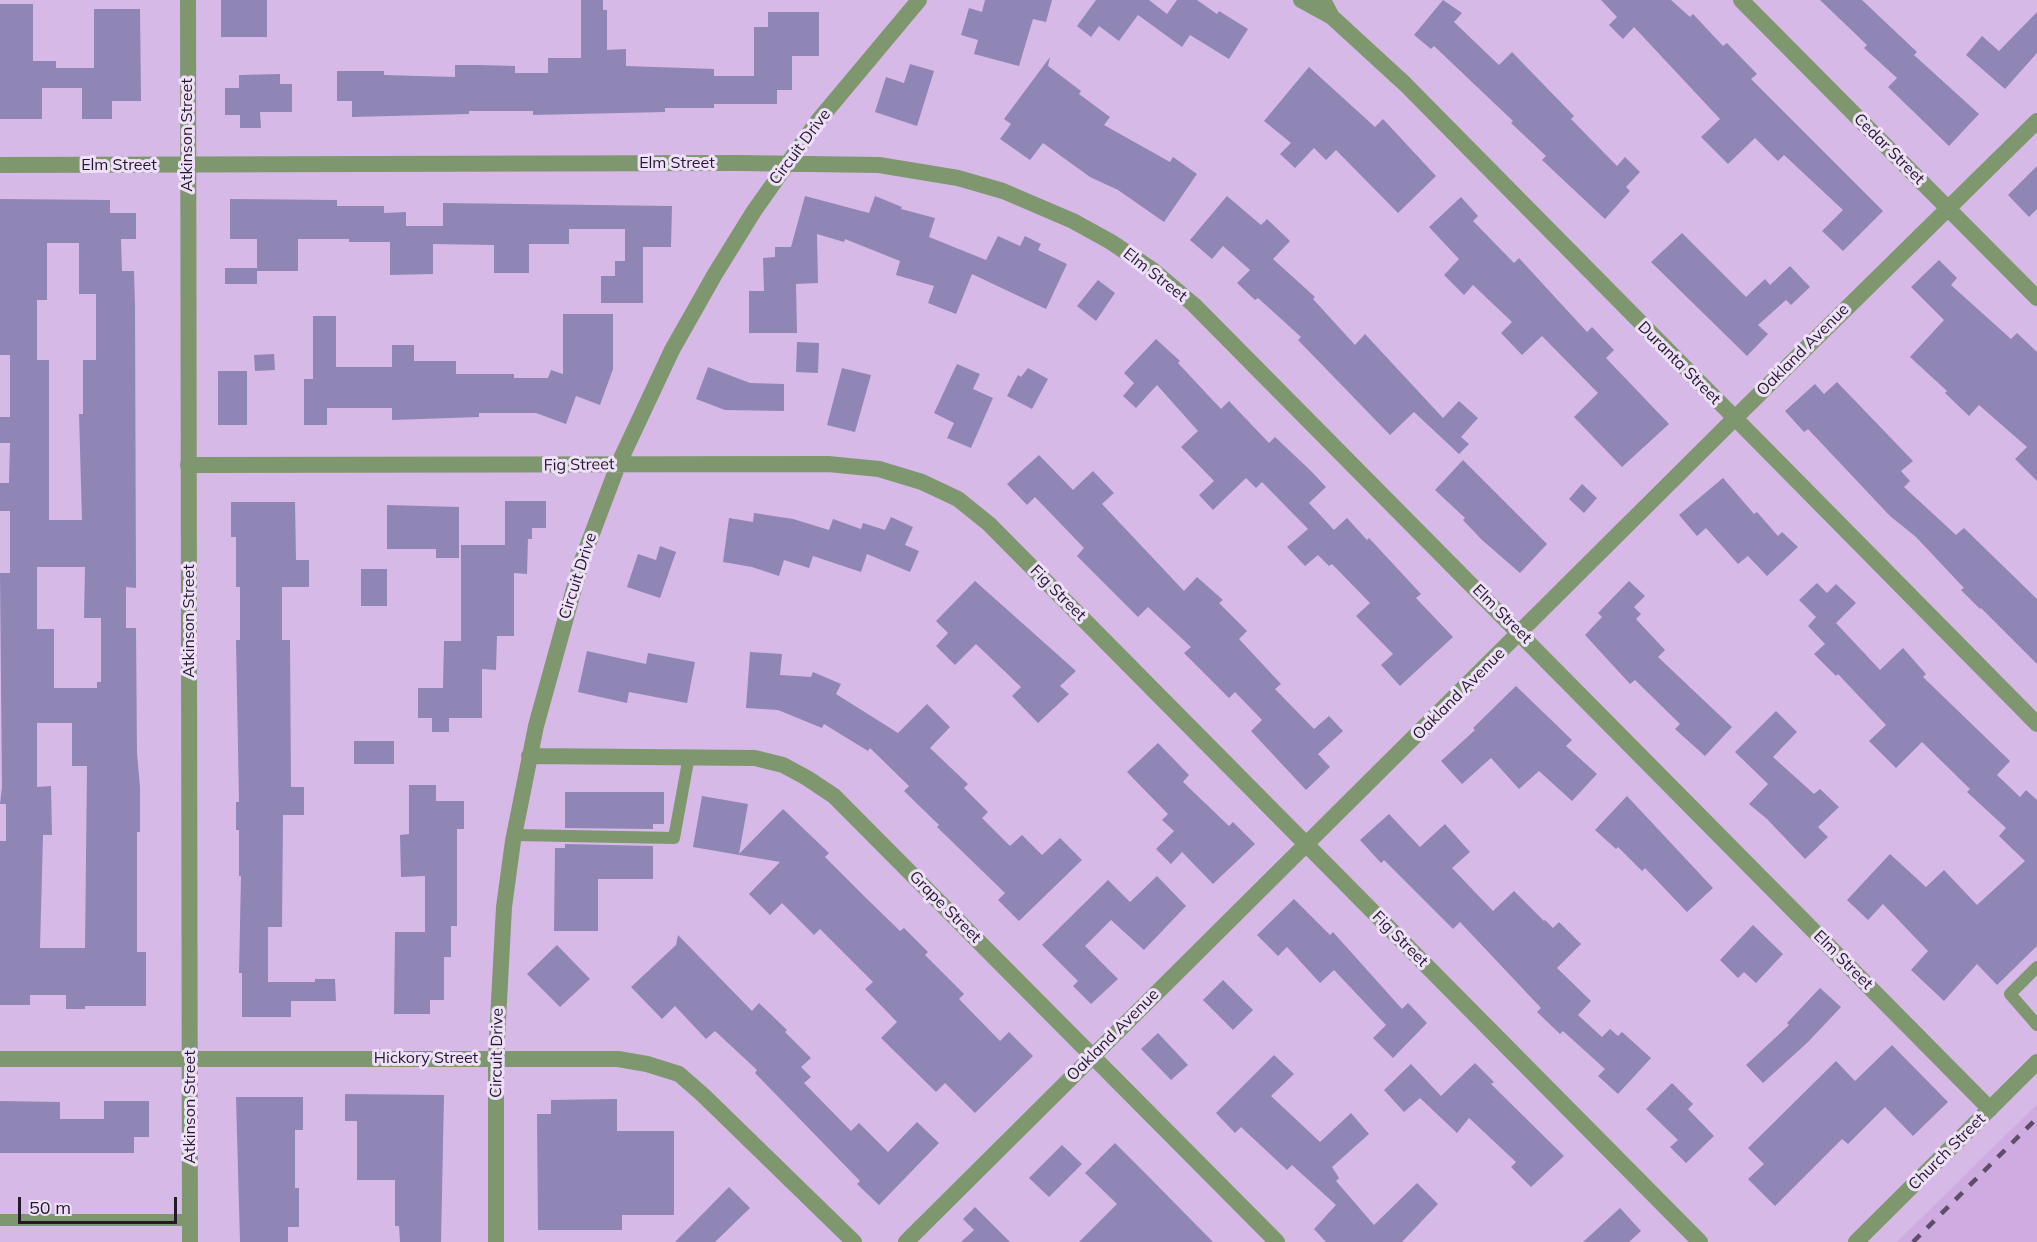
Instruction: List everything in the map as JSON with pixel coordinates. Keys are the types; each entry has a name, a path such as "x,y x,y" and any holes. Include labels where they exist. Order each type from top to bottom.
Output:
{"street":[{"name":"Atkinson Street","path":"188,0 186,165 190,1242"},
{"name":"Circuit Drive","path":"496,1242 496,1058 499,968 515,835 529,756 561,627 581,563 618,465 678,341 754,210 839,95 919,0"},
{"path":"1301,0 1332,17"},
{"name":"Duranta Street","path":"1323,0 1332,17 1405,84 2037,724"},
{"name":"Cedar Street","path":"1741,0 2037,298"},
{"name":"Oakland Avenue","path":"906,1242 2037,121"},
{"name":"Elm Street","path":"0,165 787,163 879,165 958,178 1037,205 1111,242 1154,271 1194,305 1521,632 1990,1108"},
{"name":"Fig Street","path":"188,465 828,464 879,469 922,482 958,499 989,524 1700,1242"},
{"name":"Grape Street","path":"529,756 755,758 783,765 834,796 1277,1242"},
{"name":"Hickory Street","path":"0,1059 618,1059 679,1074 728,1117 854,1242"},
{"name":"Church Street","path":"1856,1242 2037,1062"}],"lane":[{"path":"515,835 674,838 689,756"},
{"path":"2037,967 2010,994 2037,1024"},
{"path":"0,1220 190,1220"}],"shaded area":[{"path":"2037,1104 2037,1242 1897,1242"}],"building":[{"path":"221,0 267,0 267,37 221,37"},
{"path":"581,0 603,0 603,10 607,10 607,50 626,49 626,66 714,69 714,76 754,76 754,27 768,27 768,12 819,12 819,56 792,56 792,90 777,90 777,104 714,104 714,108 665,108 665,112 533,115 533,111 469,111 469,114 352,117 352,101 337,101 337,71 384,71 384,75 455,77 455,65 479,65 515,66 515,73 548,73 548,58 581,58"},
{"path":"985,0 1052,0 1046,22 1033,19 1019,66 974,54 978,40 961,35 969,8 982,12"},
{"path":"1096,0 1149,0 1167,14 1177,0 1197,0 1217,14 1219,11 1248,29 1229,59 1190,35 1182,47 1138,15 1119,41 1099,26 1091,37 1077,26"},
{"path":"1443,0 1462,13 1454,22 1499,65 1512,52 1574,116 1571,119 1617,166 1625,157 1640,172 1626,187 1630,191 1605,219 1542,160 1546,156 1511,123 1513,121 1434,46 1431,49 1414,35"},
{"path":"1601,0 1671,0 1690,17 1693,14 1723,46 1727,43 1757,74 1751,79 1883,211 1843,251 1822,231 1843,210 1784,155 1778,161 1755,138 1728,164 1701,137 1720,119 1634,27 1623,39 1609,25 1617,17"},
{"path":"1820,0 1862,0 1917,52 1914,55 1979,114 1949,146 1888,87 1897,78 1864,48 1867,45"},
{"path":"0,4 33,4 33,61 56,61 56,68 94,68 94,9 140,9 141,101 112,101 112,119 82,119 82,88 42,88 42,119 0,119"},
{"path":"2037,12 2037,53 2005,89 1966,55 1982,36 1999,51"},
{"path":"1050,57 1048,66 1081,91 1079,94 1110,117 1104,125 1170,162 1173,157 1197,174 1164,222 1118,190 1090,177 1043,143 1030,160 1000,139 1011,124 1004,119"},
{"path":"910,64 934,71 917,126 875,112 886,77 904,83"},
{"path":"1309,67 1375,127 1383,119 1436,176 1398,213 1336,150 1326,160 1314,148 1295,168 1280,154 1291,143 1264,121"},
{"path":"280,74 280,84 292,84 292,112 260,112 261,128 240,128 240,115 225,115 225,88 239,88 239,75"},
{"path":"2037,166 2037,209 2029,217 2008,195"},
{"path":"805,196 869,213 875,196 902,207 901,209 935,218 929,237 986,260 998,236 1020,246 1025,236 1041,244 1038,250 1067,264 1046,309 972,274 956,314 928,303 934,286 896,275 900,261 845,239 844,242 817,234 818,283 796,284 797,333 749,333 749,291 764,291 763,258 775,257 775,247 791,247"},
{"path":"1227,196 1261,225 1267,219 1290,241 1273,259 1315,297 1313,299 1355,345 1365,334 1443,418 1459,401 1478,418 1461,437 1469,444 1459,454 1414,412 1390,435 1298,340 1301,337 1258,298 1255,300 1237,283 1250,270 1223,246 1212,259 1190,240"},
{"path":"1461,197 1478,216 1473,221 1514,263 1519,258 1587,332 1592,327 1614,350 1606,358 1669,424 1622,467 1574,417 1598,393 1542,336 1522,355 1501,333 1512,322 1473,285 1464,295 1444,275 1459,259 1429,227"},
{"path":"0,199 110,200 110,213 136,213 136,239 121,239 122,271 134,271 136,588 126,587 126,628 136,628 137,753 140,787 140,832 137,832 137,952 146,952 146,1006 85,1006 85,1009 66,1009 66,995 30,995 30,1005 0,1005 0,841 6,841 6,804 0,804 2,787 0,573 10,573 10,511 0,511 0,483 9,483 10,443 0,443 0,417 10,417 10,355 0,355","holes":["47,243 79,243 79,294 96,294 96,360 83,360 83,414 79,414 82,520 49,520 49,360 37,360 37,300 47,300","37,567 85,567 84,618 101,618 101,682 97,682 97,688 54,688 54,629 37,629","37,723 72,723 72,766 87,766 85,948 40,948 43,835 52,835 51,786 37,787"]},
{"path":"230,199 337,200 337,206 384,206 384,213 406,212 406,226 443,226 443,203 672,206 671,247 643,247 643,303 601,303 601,276 615,276 615,261 625,261 625,229 569,229 569,244 529,244 529,273 494,273 494,245 433,244 433,274 390,275 390,242 349,242 349,239 298,239 298,271 257,271 257,239 230,239"},
{"path":"1682,233 1746,297 1765,279 1770,285 1790,266 1810,287 1791,305 1786,300 1758,325 1768,334 1747,356 1651,262"},
{"path":"1939,260 1957,278 1951,285 2011,339 2017,333 2037,352 2037,481 2015,459 2027,447 1979,405 1969,416 1945,393 1947,391 1910,357 1944,320 1911,287"},
{"path":"225,268 257,268 257,284 225,284"},
{"path":"1098,280 1115,293 1096,321 1077,306"},
{"path":"563,314 613,314 613,369 600,405 576,396 566,424 536,413 479,413 479,417 392,420 392,408 327,408 327,425 304,425 304,379 313,379 313,316 336,316 336,367 392,367 392,345 414,345 414,361 456,361 456,374 514,374 514,378 548,378 551,370 563,374"},
{"path":"1156,339 1180,361 1178,363 1221,409 1229,401 1269,443 1275,437 1310,470 1326,487 1309,503 1334,530 1347,518 1367,540 1369,538 1421,594 1416,598 1453,637 1400,686 1381,665 1393,654 1356,616 1370,603 1332,564 1329,566 1318,555 1305,566 1287,547 1308,529 1262,482 1256,488 1246,478 1213,510 1199,495 1214,481 1181,447 1198,431 1157,385 1136,408 1123,396 1134,383 1124,373"},
{"path":"797,342 819,343 818,373 796,372"},
{"path":"274,354 275,370 255,371 254,355"},
{"path":"957,364 980,374 973,389 993,398 971,448 947,438 954,423 934,413"},
{"path":"708,367 750,383 784,384 784,411 725,410 696,399"},
{"path":"842,368 871,375 855,432 827,425"},
{"path":"1028,368 1048,379 1032,409 1007,396 1018,375 1021,377"},
{"path":"218,371 247,371 247,425 218,425"},
{"path":"1837,382 1913,461 1901,471 1910,481 1904,487 1956,535 1964,528 2037,599 2037,664 1961,590 1964,588 1916,537 1890,516 1808,429 1804,432 1785,411 1815,384 1824,394"},
{"path":"1039,455 1073,490 1093,471 1114,493 1102,504 1184,591 1197,577 1223,600 1219,603 1247,631 1239,639 1281,684 1275,689 1314,729 1329,716 1343,731 1318,754 1330,767 1306,790 1251,731 1262,720 1235,692 1229,698 1184,653 1191,647 1148,607 1138,617 1077,556 1084,548 1035,497 1027,505 1007,484"},
{"path":"1463,460 1547,544 1520,573 1482,540 1463,520 1465,518 1435,490"},
{"path":"1723,478 1754,514 1757,512 1778,536 1782,532 1798,547 1767,576 1748,556 1738,564 1706,528 1697,536 1679,515"},
{"path":"1582,484 1597,498 1584,513 1569,499"},
{"path":"505,501 546,501 546,528 532,528 532,539 528,539 527,574 514,573 514,636 497,636 496,670 482,669 482,718 449,718 449,732 432,732 432,718 418,718 418,688 443,688 444,641 461,641 461,545 505,545"},
{"path":"231,502 295,502 296,560 309,560 309,587 282,587 282,640 290,640 291,787 304,787 304,815 283,815 282,927 268,927 268,982 315,982 315,979 335,979 336,1001 291,1001 291,1017 242,1017 242,973 239,973 241,876 239,876 239,830 236,830 236,802 239,802 236,640 240,640 240,587 236,587 236,537 231,537"},
{"path":"387,505 459,507 459,558 436,558 436,549 387,549"},
{"path":"754,513 793,519 829,530 833,519 861,529 863,523 885,530 891,517 913,527 905,545 919,551 910,572 867,554 861,572 813,556 809,568 784,560 779,576 752,567 723,562 729,518 753,522"},
{"path":"660,546 676,552 660,598 627,587 638,554 656,560"},
{"path":"361,569 387,569 387,606 361,606"},
{"path":"975,581 1076,671 1060,686 1069,694 1038,723 1012,696 1021,687 976,644 955,665 936,646 948,633 936,621"},
{"path":"1629,581 1645,596 1634,607 1641,614 1636,619 1665,650 1658,657 1732,727 1705,756 1675,729 1680,724 1635,680 1630,684 1585,635 1602,617 1598,613"},
{"path":"1817,583 1827,593 1836,584 1856,603 1836,623 1880,670 1903,648 1926,674 1923,677 2010,761 1997,775 2020,797 2026,790 2037,800 2037,946 1997,985 1977,964 1944,1001 1911,970 1928,951 1883,904 1868,920 1847,900 1890,854 1926,887 1944,870 1977,905 2025,861 1999,836 2006,828 1967,792 1970,789 1922,742 1896,768 1869,741 1886,725 1838,674 1836,676 1814,654 1825,644 1808,626 1816,617 1799,600"},
{"path":"587,651 646,664 648,653 695,662 687,703 629,692 627,703 578,692"},
{"path":"750,652 782,654 780,675 811,677 813,672 841,684 836,694 898,733 927,704 950,727 930,748 968,784 964,788 988,812 982,818 1010,846 1022,835 1042,855 1060,838 1082,860 1019,921 998,900 1005,893 937,827 939,825 904,791 909,786 870,748 868,751 824,724 822,728 778,710 746,708"},
{"path":"1516,686 1572,740 1566,746 1597,774 1572,801 1539,771 1519,789 1491,758 1462,784 1441,761 1475,730 1473,728"},
{"path":"1776,711 1797,732 1773,757 1814,794 1820,789 1839,807 1818,827 1828,837 1805,859 1767,819 1749,804 1768,784 1735,752"},
{"path":"354,741 394,741 394,764 354,764"},
{"path":"1158,743 1189,775 1183,782 1229,826 1233,822 1255,844 1213,884 1182,852 1171,864 1156,849 1174,831 1162,820 1168,814 1127,772"},
{"path":"409,785 436,785 436,801 464,801 464,829 457,829 457,926 451,926 451,957 444,957 444,1000 430,1000 430,1014 394,1014 395,932 425,932 425,876 401,877 400,835 409,834"},
{"path":"565,792 664,792 664,824 653,824 653,829 565,828"},
{"path":"702,796 748,804 739,854 783,809 829,853 825,857 866,898 900,931 904,928 928,952 925,955 964,994 959,999 1000,1041 1009,1032 1033,1056 975,1113 945,1083 936,1092 881,1038 897,1022 865,989 873,982 820,929 814,935 782,903 770,915 749,894 780,862 693,847"},
{"path":"1627,796 1713,888 1687,912 1645,868 1642,871 1618,847 1616,849 1595,830"},
{"path":"1389,814 1420,847 1445,824 1470,852 1452,868 1493,911 1514,891 1544,921 1553,928 1559,922 1581,944 1557,968 1591,1001 1578,1015 1602,1037 1610,1029 1618,1036 1622,1032 1651,1058 1618,1094 1598,1076 1605,1069 1563,1031 1560,1034 1537,1012 1541,1008 1460,922 1453,929 1384,860 1381,863 1360,840"},
{"path":"565,844 653,846 653,879 598,879 598,931 554,931 555,848 565,848"},
{"path":"1157,876 1186,906 1144,950 1111,920 1085,946 1118,979 1091,1004 1073,986 1078,981 1042,945 1108,880 1130,902"},
{"path":"1294,899 1330,935 1333,932 1402,1009 1408,1003 1427,1023 1393,1058 1373,1038 1386,1025 1334,970 1320,983 1287,947 1278,956 1257,935"},
{"path":"1753,925 1783,954 1756,983 1744,972 1738,978 1720,960"},
{"path":"678,935 752,1011 759,1003 787,1030 785,1032 811,1058 801,1067 811,1077 804,1083 851,1131 859,1123 888,1152 917,1122 939,1143 879,1205 857,1184 860,1181 755,1073 757,1070 715,1031 706,1039 675,1006 662,1019 631,987 676,945"},
{"path":"557,945 590,979 560,1007 527,974"},
{"path":"1223,980 1253,1010 1233,1030 1203,1000"},
{"path":"1820,988 1841,1007 1808,1042 1763,1083 1746,1065 1789,1025 1787,1023"},
{"path":"1158,1033 1188,1065 1171,1080 1141,1049"},
{"path":"1892,1045 1948,1102 1913,1136 1885,1107 1848,1144 1842,1139 1775,1206 1748,1179 1764,1164 1748,1148 1836,1061 1855,1081"},
{"path":"1274,1055 1294,1074 1271,1096 1320,1142 1351,1113 1369,1134 1332,1167 1339,1178 1336,1181 1374,1225 1417,1183 1438,1204 1402,1242 1326,1242 1314,1229 1336,1205 1292,1165 1287,1170 1241,1127 1235,1133 1216,1113"},
{"path":"1475,1063 1494,1082 1491,1084 1564,1156 1531,1187 1511,1167 1516,1162 1469,1118 1457,1133 1420,1098 1404,1112 1384,1090 1411,1064 1441,1096"},
{"path":"1672,1083 1693,1104 1688,1109 1714,1136 1686,1163 1670,1147 1678,1140 1646,1109"},
{"path":"345,1094 444,1095 441,1242 400,1242 399,1226 395,1226 395,1180 357,1180 357,1121 345,1121"},
{"path":"236,1097 303,1097 303,1130 295,1130 295,1188 299,1188 299,1227 288,1227 288,1242 240,1242"},
{"path":"617,1099 617,1131 674,1131 674,1215 622,1215 622,1230 538,1230 537,1114 551,1114 551,1100"},
{"path":"0,1101 60,1102 60,1119 104,1119 104,1101 149,1101 149,1137 134,1137 134,1153 0,1153"},
{"path":"1115,1143 1213,1242 1079,1242 1117,1204 1085,1173"},
{"path":"1062,1145 1082,1164 1049,1197 1029,1178"},
{"path":"729,1187 750,1208 715,1242 675,1242"},
{"path":"975,1207 1010,1242 961,1242 974,1230 963,1219"},
{"path":"1620,1208 1641,1231 1629,1242 1583,1242"}],"railway":[{"path":"1913,1242 2037,1118"}]}
